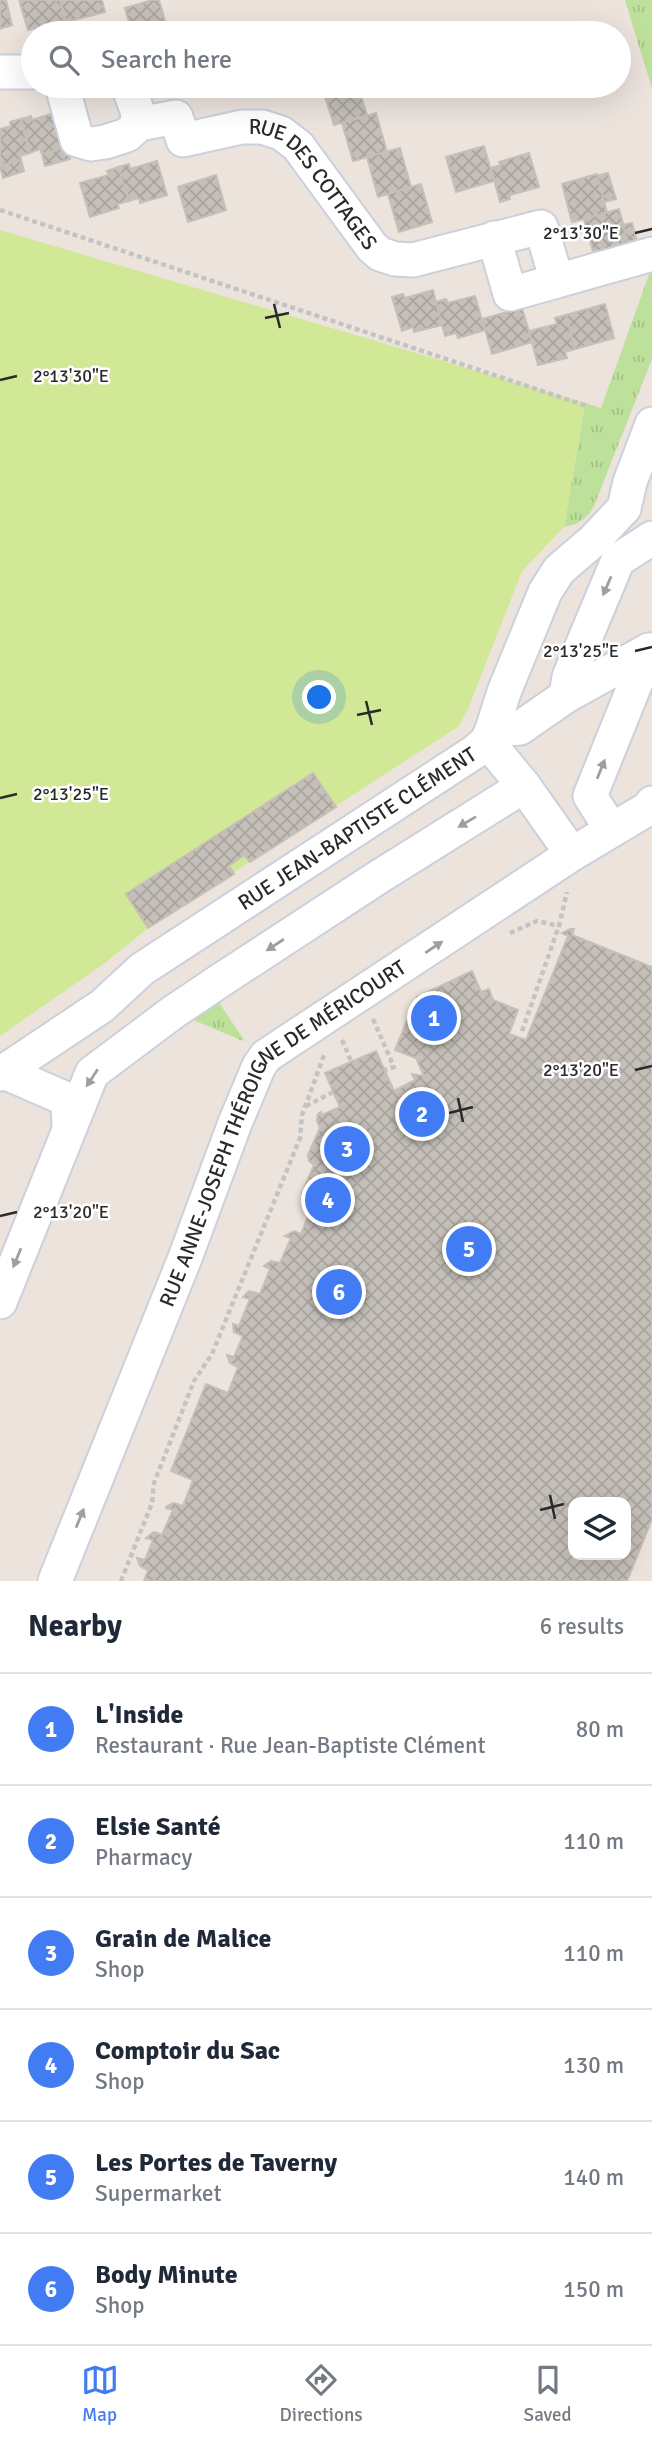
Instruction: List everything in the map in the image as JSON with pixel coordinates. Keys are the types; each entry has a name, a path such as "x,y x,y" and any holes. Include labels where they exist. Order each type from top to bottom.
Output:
{"street":[{"path":"0,72 21,72"},
{"name":"RUE DES COTTAGES","path":"65,98 77,140 91,145 127,135 139,124 176,117 183,140 242,127 262,127 281,133 298,146 372,247 380,254 395,259 413,260 541,227 557,281"},
{"path":"131,98 139,124"},
{"path":"494,238 510,294 652,254"},
{"path":"638,505 630,482 652,424"},
{"name":"RUE JEAN-BAPTISTE CLÉMENT","path":"2,1073 103,1006 142,970 476,751 490,735 528,596 545,592 559,570 638,505"},
{"path":"566,695 569,677 618,560 652,538"},
{"path":"572,854 490,735 520,727 566,695 650,650"},
{"path":"611,830 590,796 650,650"},
{"path":"0,1302 92,1073 172,1013 377,878 524,786"},
{"name":"RUE ANNE-JOSEPH THÉROIGNE DE MÉRICOURT","path":"55,1581 185,1258 258,1066 268,1053 572,854 649,808 652,803"},
{"path":"2,1073 64,1098 68,1107 69,1126"}],"path":[{"path":"0,210 587,406"},
{"path":"507,935 537,921 559,926"},
{"path":"370,1019 372,1017 394,1067 385,1070"},
{"path":"334,1044 351,1032"},
{"path":"341,1039 351,1061"},
{"path":"121,1581 152,1503 154,1483 194,1381 212,1354 300,1138 302,1115 327,1049"},
{"path":"305,1106 333,1092"}],"green space":[{"path":"625,0 652,0 652,89"},
{"path":"0,230 585,403 564,527 522,571 459,726 148,928 105,963 0,1036"},
{"path":"652,266 652,359 594,506 582,521 564,527 585,403 601,408"},
{"path":"218,1001 244,1040 243,1041 191,1019"}],"building":[{"path":"0,0 6,0 12,25 0,29"},
{"path":"19,0 60,0 66,20 62,21 25,21"},
{"path":"60,0 102,0 105,12 66,21"},
{"path":"159,0 165,21 129,21 125,8"},
{"path":"325,98 362,98 367,115 334,125"},
{"path":"59,111 70,146 42,154 40,149 30,153 21,119 31,116 32,120"},
{"path":"376,113 387,152 353,161 342,123"},
{"path":"21,119 30,153 20,156 21,160 0,166 0,129"},
{"path":"484,146 494,181 456,192 446,157"},
{"path":"67,147 70,159 45,166 42,154"},
{"path":"400,148 411,187 378,197 367,157"},
{"path":"529,153 539,187 510,195 510,199 500,202 491,168 501,165 499,162"},
{"path":"21,160 24,171 3,178 0,166"},
{"path":"157,161 167,195 140,203 139,198 129,201 118,167 129,164 130,169"},
{"path":"118,167 129,201 117,204 119,208 90,217 80,183 109,175 107,171"},
{"path":"608,173 616,199 604,202 597,176"},
{"path":"597,174 607,213 572,222 562,184"},
{"path":"216,175 226,210 188,222 178,187"},
{"path":"421,184 432,222 399,232 388,194"},
{"path":"619,209 630,249 595,259 584,219"},
{"path":"632,223 637,241 628,244 623,225"},
{"path":"433,290 442,325 414,332 413,327 402,331 392,297 403,294 405,298"},
{"path":"475,296 485,330 458,338 456,333 445,336 436,302 446,299 448,303"},
{"path":"605,304 614,338 575,349 566,315"},
{"path":"522,308 532,342 492,354 482,319"},
{"path":"566,315 575,349 565,352 567,358 538,365 529,331 557,324 555,318"},
{"path":"313,773 336,807 250,862 244,855 229,866 234,874 148,928 126,894"},
{"path":"574,929 572,935 652,967 652,1519 627,1581 144,1581 148,1570 140,1566 137,1558 145,1560 153,1540 146,1538 154,1532 162,1535 173,1510 166,1508 167,1506 174,1503 183,1506 193,1480 171,1471 206,1384 228,1393 238,1367 230,1363 227,1355 234,1357 243,1336 234,1332 233,1324 239,1326 250,1299 243,1297 249,1291 260,1294 270,1269 264,1266 271,1261 280,1263 291,1238 285,1236 294,1231 301,1234 313,1204 304,1200 302,1193 314,1165 309,1161 308,1155 320,1128 318,1114 321,1112 322,1115 340,1107 325,1073 376,1051 394,1091 415,1080 412,1074 424,1076 416,1058 395,1050 417,997 472,971 481,992 489,989 493,1000 518,1010 509,1034 526,1040 568,936 562,933"}],"place":[{"name":"L'Inside","path":"434,1018"},
{"name":"Elsie Santé","path":"422,1114"},
{"name":"Grain de Malice","path":"347,1149"},
{"name":"Comptoir du Sac","path":"328,1200"},
{"name":"Les Portes de Taverny","path":"469,1249"},
{"name":"Body Minute","path":"339,1292"}]}
